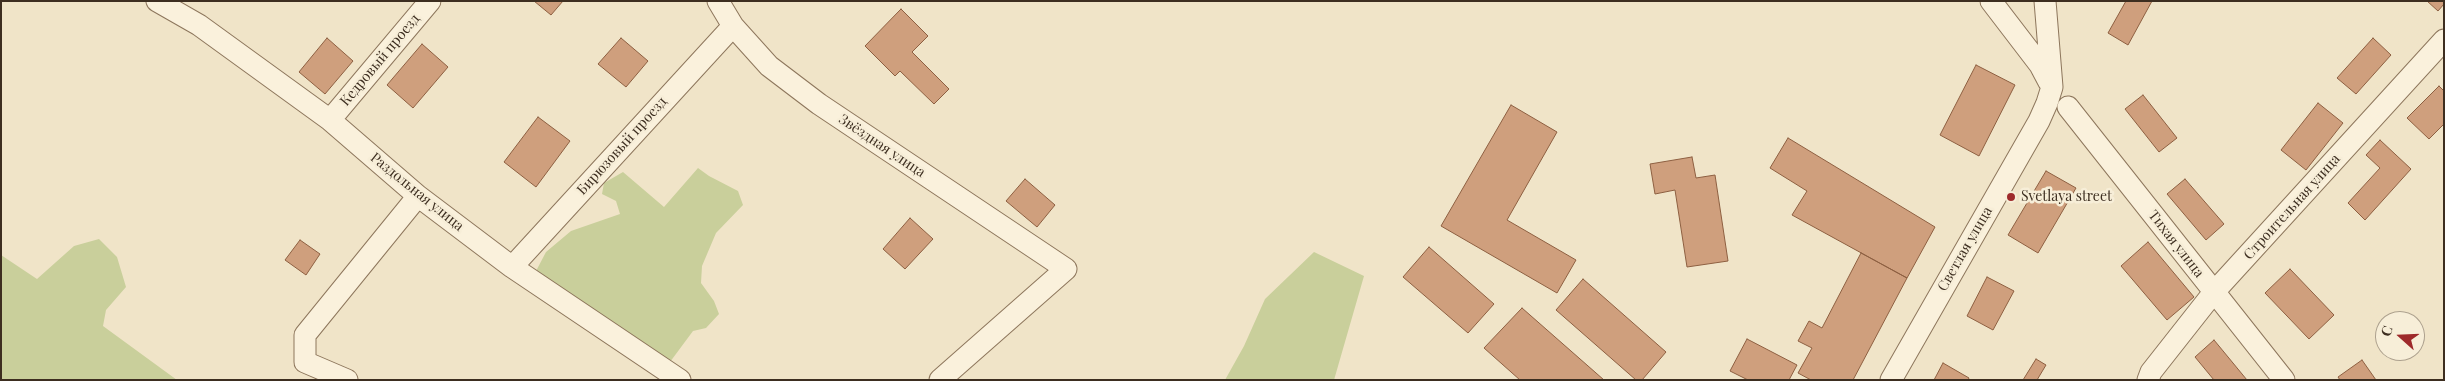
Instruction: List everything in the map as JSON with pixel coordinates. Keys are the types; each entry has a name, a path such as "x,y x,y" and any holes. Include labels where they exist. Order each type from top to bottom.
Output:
{"street":[{"name":"Раздольная улица","path":"157,1 199,25 330,120 418,196 512,267 680,380"},
{"name":"Кедровый проезд","path":"330,120 430,1"},
{"name":"Звёздная улица","path":"718,1 733,26 769,66 819,104 1066,268 940,380"},
{"path":"1991,1 2040,65 2052,87"},
{"name":"Светлая улица","path":"1891,380 2039,121 2052,87 2045,1"},
{"name":"Бирюзовый проезд","path":"512,267 733,26"},
{"name":"Строительная улица","path":"2148,380 2151,372 2214,292 2444,40"},
{"name":"Тихая улица","path":"2068,107 2284,380"},
{"path":"347,380 305,362 305,335 418,196"}],"green space":[{"path":"698,168 738,191 743,205 716,233 702,266 701,283 714,301 719,314 706,328 693,331 670,362 535,273 546,252 571,231 620,214 616,201 602,194 604,183 623,172 664,207"},
{"path":"99,239 117,257 126,287 106,310 103,326 177,380 1,380 1,255 37,279 74,246"},
{"path":"1314,252 1364,276 1334,380 1225,380 1244,346 1265,299"}],"building":[{"path":"534,1 563,1 551,15"},
{"path":"2126,1 2152,1 2128,45 2108,33"},
{"path":"2427,1 2444,1 2444,4 2438,11"},
{"path":"901,9 928,36 912,52 949,89 934,104 900,71 895,76 865,46"},
{"path":"327,38 353,61 325,94 299,72"},
{"path":"621,38 648,61 626,87 598,64"},
{"path":"2373,38 2391,55 2356,94 2337,78"},
{"path":"422,44 448,67 413,108 387,85"},
{"path":"1976,65 2015,85 1979,156 1940,135"},
{"path":"2439,86 2444,91 2444,124 2429,139 2407,118"},
{"path":"2143,95 2177,138 2159,152 2125,109"},
{"path":"2318,103 2343,123 2306,170 2281,150"},
{"path":"1511,105 1557,132 1507,220 1576,260 1557,293 1441,226"},
{"path":"538,117 570,141 536,187 504,162"},
{"path":"1788,138 1935,227 1907,278 1792,215 1807,191 1770,168"},
{"path":"2380,140 2411,169 2365,220 2348,203 2380,168 2366,155"},
{"path":"1692,157 1696,178 1715,175 1728,261 1687,267 1675,190 1655,194 1650,164"},
{"path":"2046,171 2076,188 2038,253 2008,235"},
{"path":"1025,179 1055,205 1037,227 1006,201"},
{"path":"2185,179 2224,224 2206,240 2167,194"},
{"path":"910,218 933,239 905,269 883,249"},
{"path":"300,240 320,254 306,275 285,260"},
{"path":"2148,242 2194,297 2167,320 2121,266"},
{"path":"1429,247 1494,304 1468,333 1403,277"},
{"path":"1861,253 1907,278 1853,380 1811,380 1798,373 1812,348 1798,341 1809,321 1822,328"},
{"path":"2290,269 2334,315 2309,339 2265,293"},
{"path":"1987,277 2014,291 1993,330 1967,316"},
{"path":"1583,279 1666,352 1642,380 1636,380 1556,310"},
{"path":"1522,308 1604,380 1520,380 1484,348"},
{"path":"1747,339 1797,365 1789,380 1748,380 1730,371"},
{"path":"2214,340 2247,380 2214,380 2195,357"},
{"path":"2036,359 2046,365 2037,380 2023,380"},
{"path":"2362,360 2376,380 2340,380 2338,377"},
{"path":"1943,363 1969,378 1968,380 1934,380"}],"place":[{"name":"Svetlaya street","path":"2011,197"}]}
